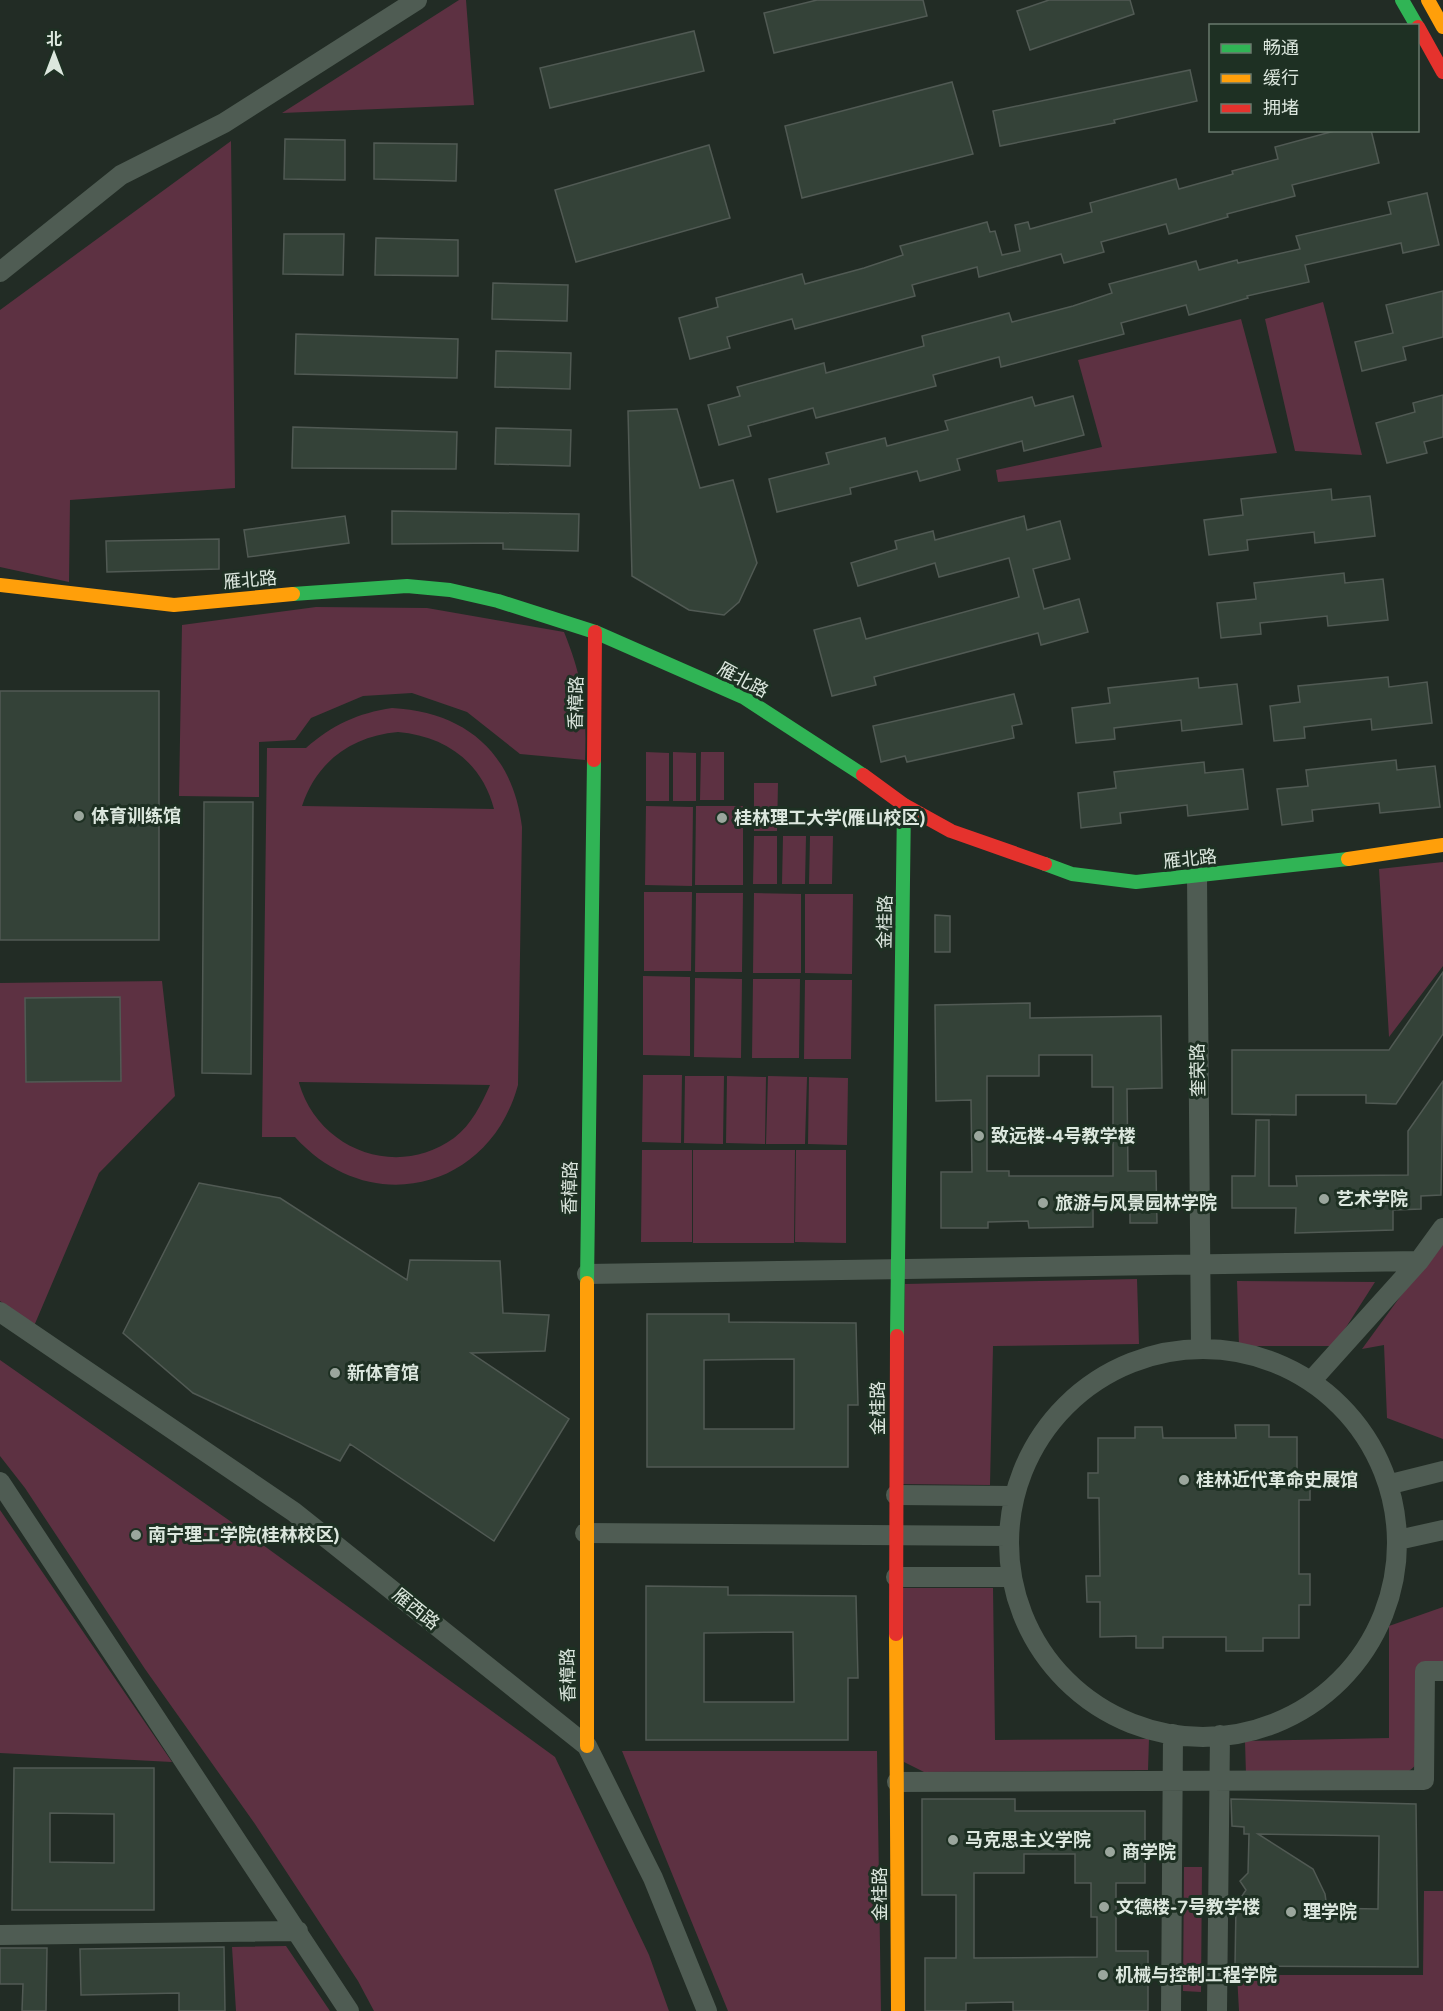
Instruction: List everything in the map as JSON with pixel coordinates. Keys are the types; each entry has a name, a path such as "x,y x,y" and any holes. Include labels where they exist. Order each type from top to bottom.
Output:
{"street":[{"path":"0,272 121,175 224,123 417,0"},
{"path":"1402,0 1416,24"},
{"path":"1428,0 1443,27"},
{"path":"1419,30 1443,72"},
{"name":"雁北路","path":"0,585 174,605 273,595 428,587 498,601 595,632 743,698 865,776 904,804 951,831 1072,874 1136,882 1305,865 1443,845"},
{"name":"香樟路","path":"587,1746 585,1533 595,632"},
{"name":"金桂路","path":"898,2011 897,1271 904,804"},
{"name":"奎荣路","path":"1197,876 1201,1348"},
{"path":"1312,1380 1419,1261 1443,1228"},
{"path":"588,1274 897,1271 1419,1261"},
{"name":"雁西路","path":"0,1312 294,1512 587,1746 653,1878 707,2011"},
{"path":"1201,1348 1233,1351 1264,1358 1312,1380 1339,1404 1365,1433 1390,1484 1399,1559 1387,1608 1368,1646 1349,1672 1320,1699 1300,1713 1272,1726 1220,1735 1173,1734 1111,1713 1060,1674 1039,1647 1025,1621 1010,1577 1008,1536 1012,1496 1039,1438 1058,1412 1082,1390 1138,1360 1201,1348"},
{"path":"1390,1484 1443,1471"},
{"path":"0,1482 349,2011"},
{"path":"896,1495 1012,1496"},
{"path":"1398,1540 1443,1530"},
{"path":"585,1533 1008,1536"},
{"path":"896,1577 1010,1577"},
{"path":"897,1782 1424,1780 1425,1671 1443,1671"},
{"path":"1172,2011 1171,1780 1173,1734"},
{"path":"1217,2011 1220,1735"},
{"path":"0,1935 298,1931"}],"shaded area":[{"path":"459,0 466,0 474,105 282,113"},
{"path":"231,141 235,488 70,500 69,582 0,567 0,310"},
{"path":"1323,302 1362,455 1295,451 1265,319"},
{"path":"1241,319 1277,453 998,482 996,470 1102,447 1078,360"},
{"path":"316,607 427,608 564,632 580,680 585,725 585,760 520,754 467,712 412,693 363,696 311,718 295,740 259,742 259,797 179,796 182,625"},
{"path":"392,708 418,711 442,718 463,728 481,741 496,758 508,778 517,801 522,827 518,1085 503,1121 481,1149 454,1170 423,1182 390,1185 357,1178 325,1163 295,1137 262,1137 267,748 306,748 346,721","holes":["398,732 431,739 459,754 481,778 494,809 302,806 317,776 338,754 366,739","299,1082 490,1085 471,1120 460,1133 431,1150 408,1156 384,1156 362,1151 341,1140 323,1125 309,1106"]},
{"path":"646,752 669,753 669,801 646,801"},
{"path":"673,752 696,753 696,801 673,801"},
{"path":"701,752 724,752 724,800 700,800"},
{"path":"754,783 778,783 777,831 754,831"},
{"path":"646,806 693,807 692,886 645,885"},
{"path":"696,806 743,806 743,885 695,885"},
{"path":"754,836 777,836 777,884 753,884"},
{"path":"783,836 806,836 805,884 782,884"},
{"path":"810,836 833,836 832,884 809,884"},
{"path":"1443,862 1443,966 1389,1037 1379,869"},
{"path":"644,892 692,892 691,971 644,971"},
{"path":"696,893 743,893 742,972 695,972"},
{"path":"754,893 801,894 801,973 753,973"},
{"path":"805,894 853,894 852,974 805,973"},
{"path":"643,976 690,977 690,1056 643,1055"},
{"path":"695,978 742,979 741,1058 694,1057"},
{"path":"753,979 800,979 799,1058 752,1058"},
{"path":"805,980 852,980 851,1059 804,1059"},
{"path":"162,981 175,1096 99,1173 34,1326 0,1301 0,983"},
{"path":"643,1075 682,1075 681,1143 642,1142"},
{"path":"685,1076 724,1076 723,1144 684,1143"},
{"path":"727,1076 766,1077 765,1144 726,1143"},
{"path":"768,1076 807,1077 805,1144 766,1144"},
{"path":"809,1077 848,1078 847,1145 808,1144"},
{"path":"642,1150 692,1150 692,1242 641,1242"},
{"path":"693,1150 795,1150 794,1243 693,1243"},
{"path":"796,1150 846,1150 846,1243 795,1242"},
{"path":"1443,1238 1443,1439 1387,1418 1384,1345 1362,1349"},
{"path":"1137,1279 1139,1344 993,1346 990,1485 901,1484 905,1284"},
{"path":"1237,1281 1375,1282 1334,1346 1239,1346"},
{"path":"0,1360 230,1521 555,1757 649,1955 669,2011 374,2011 358,1981 255,1824 145,1669 25,1488 0,1456"},
{"path":"0,1510 172,1762 0,1753"},
{"path":"902,1588 993,1588 995,1740 1149,1739 1148,1770 924,1772 904,1762"},
{"path":"1443,1607 1443,1665 1421,1666 1416,1765 1409,1771 1246,1775 1245,1741 1389,1738 1389,1626"},
{"path":"622,1751 877,1751 881,2011 728,2011"},
{"path":"1184,1867 1202,1867 1201,1992 1183,1991"},
{"path":"1424,1891 1443,1891 1443,2011 1239,2011 1237,1975 1423,1975"},
{"path":"286,1946 330,2011 236,2011 232,1947"}],"building":[{"path":"817,0 923,0 927,16 774,53 764,13"},
{"path":"1049,0 1130,0 1134,14 1030,50 1017,11"},
{"path":"694,31 704,71 550,108 540,68"},
{"path":"1190,70 1197,101 1114,120 1115,123 1000,146 993,111"},
{"path":"952,82 973,154 802,198 785,126"},
{"path":"1331,132 1371,132 1379,163 1292,185 1295,196 1227,214 1228,217 1169,234 1166,224 1101,242 1104,252 1064,263 1061,254 979,277 977,267 912,285 915,296 795,329 792,319 727,337 730,348 690,359 679,318 718,307 716,298 802,274 805,284 864,268 903,255 900,246 987,222 990,232 995,231 1002,255 1020,251 1015,225 1028,222 1030,229 1092,212 1090,203 1176,179 1179,189 1233,174 1232,171 1278,159 1275,147"},
{"path":"285,139 345,140 345,180 284,179"},
{"path":"374,143 457,144 456,181 374,179"},
{"path":"709,145 730,218 576,262 555,190"},
{"path":"1427,193 1439,245 1403,253 1401,243 1305,265 1309,282 1247,296 1248,298 1189,315 1186,305 1121,323 1124,334 1001,367 999,357 933,375 936,386 816,418 813,408 748,426 751,436 719,445 708,405 740,396 737,387 824,363 826,373 924,346 922,336 1009,313 1012,322 1073,306 1112,293 1109,284 1196,261 1199,270 1237,260 1238,263 1300,249 1296,236 1391,214 1388,202"},
{"path":"284,234 344,234 343,275 283,274"},
{"path":"376,238 458,240 458,276 375,275"},
{"path":"493,283 568,285 567,321 492,319"},
{"path":"1443,291 1443,337 1403,347 1406,360 1362,371 1355,342 1393,333 1386,305"},
{"path":"296,334 458,339 457,378 295,374"},
{"path":"496,351 571,353 570,389 495,387"},
{"path":"1443,395 1443,437 1424,442 1427,453 1387,463 1376,423 1415,412 1413,403"},
{"path":"1073,396 1084,435 1024,451 1022,441 957,459 960,470 920,481 917,471 850,488 851,494 777,512 769,479 829,464 826,453 885,438 887,446 948,430 945,421 1032,397 1035,406"},
{"path":"677,409 700,488 733,480 757,563 739,602 724,615 689,610 632,576 628,411"},
{"path":"293,427 457,432 456,469 292,468"},
{"path":"496,428 571,430 570,466 495,464"},
{"path":"1331,489 1332,500 1370,496 1375,536 1315,543 1314,532 1247,540 1248,550 1209,555 1204,520 1243,515 1241,499"},
{"path":"392,511 579,514 578,551 503,549 503,543 392,544"},
{"path":"345,516 349,543 248,557 244,530"},
{"path":"1024,516 1027,530 1060,521 1070,559 1033,569 1044,609 1079,599 1088,632 1041,645 1038,633 874,677 876,685 832,696 814,630 860,618 866,639 1019,597 1009,558 939,577 935,563 858,586 851,563 897,549 895,541 933,531 935,540"},
{"path":"219,539 219,569 107,572 106,541"},
{"path":"1344,573 1345,583 1383,579 1388,620 1328,626 1327,616 1260,623 1261,634 1221,638 1217,603 1256,599 1254,583"},
{"path":"1388,677 1389,687 1427,682 1432,723 1372,730 1371,719 1304,727 1305,738 1274,741 1270,706 1300,702 1298,686"},
{"path":"1198,678 1199,688 1237,684 1242,724 1182,731 1181,720 1114,728 1115,739 1076,743 1072,708 1110,703 1108,688"},
{"name":"体育训练馆","path":"0,691 159,691 159,940 0,940"},
{"path":"1014,694 1022,724 1012,726 1014,738 907,762 905,756 881,762 873,726"},
{"path":"1396,760 1397,770 1435,766 1440,807 1380,813 1379,803 1312,810 1313,821 1282,825 1277,789 1308,786 1306,770"},
{"path":"1204,762 1205,773 1243,769 1248,809 1188,816 1187,805 1120,813 1121,823 1081,828 1078,793 1116,788 1114,772"},
{"path":"204,802 253,802 251,1074 202,1073"},
{"path":"935,915 950,916 950,952 935,952"},
{"path":"1443,972 1443,1034 1396,1104 1366,1103 1366,1095 1296,1095 1296,1115 1232,1114 1232,1050 1389,1050"},
{"path":"120,997 121,1081 26,1082 25,998"},
{"name":"致远楼-4号教学楼","path":"1030,1003 1030,1018 1161,1016 1162,1088 1127,1089 1128,1171 1156,1171 1157,1223 1130,1223 1130,1206 1093,1206 1093,1227 1029,1228 1028,1221 988,1222 988,1228 941,1228 941,1172 972,1172 971,1100 936,1101 935,1005","holes":["1039,1055 1092,1055 1092,1087 1113,1087 1113,1176 1009,1176 1009,1171 987,1171 987,1076 1039,1076"]},
{"path":"1443,1081 1441,1195 1421,1196 1421,1209 1393,1210 1393,1230 1295,1233 1296,1208 1232,1208 1232,1176 1255,1176 1256,1120 1269,1120 1269,1186 1297,1186 1296,1176 1408,1175 1408,1131"},
{"name":"新体育馆","path":"199,1183 280,1198 407,1280 410,1260 500,1261 503,1313 549,1315 545,1351 471,1353 569,1419 494,1541 350,1444 340,1461 193,1393 123,1333"},
{"path":"647,1314 729,1314 729,1322 856,1323 858,1405 848,1405 848,1467 647,1467","holes":["794,1359 794,1429 704,1429 704,1360"]},
{"path":"1235,1425 1269,1425 1269,1437 1297,1437 1297,1472 1310,1472 1310,1500 1299,1500 1299,1574 1310,1574 1310,1605 1299,1605 1299,1638 1263,1638 1263,1651 1226,1651 1226,1637 1163,1637 1163,1648 1136,1648 1136,1636 1100,1637 1100,1602 1087,1602 1086,1576 1100,1576 1099,1498 1088,1498 1088,1473 1098,1473 1098,1438 1135,1438 1135,1427 1162,1427 1163,1438 1236,1438"},
{"path":"646,1586 728,1587 728,1595 856,1596 858,1678 848,1678 848,1740 646,1740","holes":["793,1632 794,1702 704,1702 704,1633"]},
{"path":"14,1768 154,1768 154,1910 12,1910","holes":["50,1813 114,1814 114,1863 50,1862"]},
{"name":"文德楼-7号教学楼","path":"922,1799 1015,1799 1015,1811 1145,1811 1145,1883 1116,1883 1116,1951 1148,1951 1148,2011 1013,2011 1013,2002 966,2003 966,2011 925,2011 925,1958 956,1958 956,1895 922,1895","holes":["1024,1854 1075,1854 1075,1883 1091,1883 1091,1917 1097,1917 1097,1957 974,1958 974,1873 1024,1873"]},
{"path":"1231,1799 1416,1804 1418,1967 1235,1966 1236,1905 1246,1890 1240,1881 1248,1873 1249,1834 1244,1834 1244,1827 1232,1826","holes":["1258,1834 1379,1836 1378,1909 1327,1908 1325,1894 1313,1869"]},
{"path":"224,1947 225,2011 179,2011 179,1993 81,1995 80,1949"},
{"path":"0,1948 47,1948 46,2011 22,2011 23,1984 0,1984"}],"traffic: fast":[{"path":"1402,0 1416,24"},
{"path":"293,594 407,586 450,590 498,601 595,632 743,697 863,775"},
{"path":"587,1283 594,760"},
{"path":"897,1336 904,805"},
{"path":"1045,864 1072,874 1136,882 1348,859"}],"traffic: slow":[{"path":"1428,0 1443,27"},
{"path":"0,585 174,605 293,594"},
{"path":"1348,859 1443,845"},
{"path":"587,1283 587,1746"},
{"path":"896,1634 898,2011"}],"traffic: jam":[{"path":"1419,29 1443,72"},
{"path":"594,760 595,632"},
{"path":"863,775 904,805 951,831 1045,864"},
{"path":"896,1634 897,1336"}],"place":[{"name":"体育训练馆","path":"79,816"},
{"name":"桂林理工大学(雁山校区)","path":"722,818"},
{"name":"致远楼-4号教学楼","path":"979,1136"},
{"name":"艺术学院","path":"1324,1199"},
{"name":"旅游与风景园林学院","path":"1043,1203"},
{"name":"新体育馆","path":"335,1373"},
{"name":"桂林近代革命史展馆","path":"1184,1480"},
{"name":"南宁理工学院(桂林校区)","path":"136,1535"},
{"name":"马克思主义学院","path":"953,1840"},
{"name":"商学院","path":"1110,1852"},
{"name":"文德楼-7号教学楼","path":"1104,1907"},
{"name":"理学院","path":"1291,1912"},
{"name":"机械与控制工程学院","path":"1103,1975"}]}
